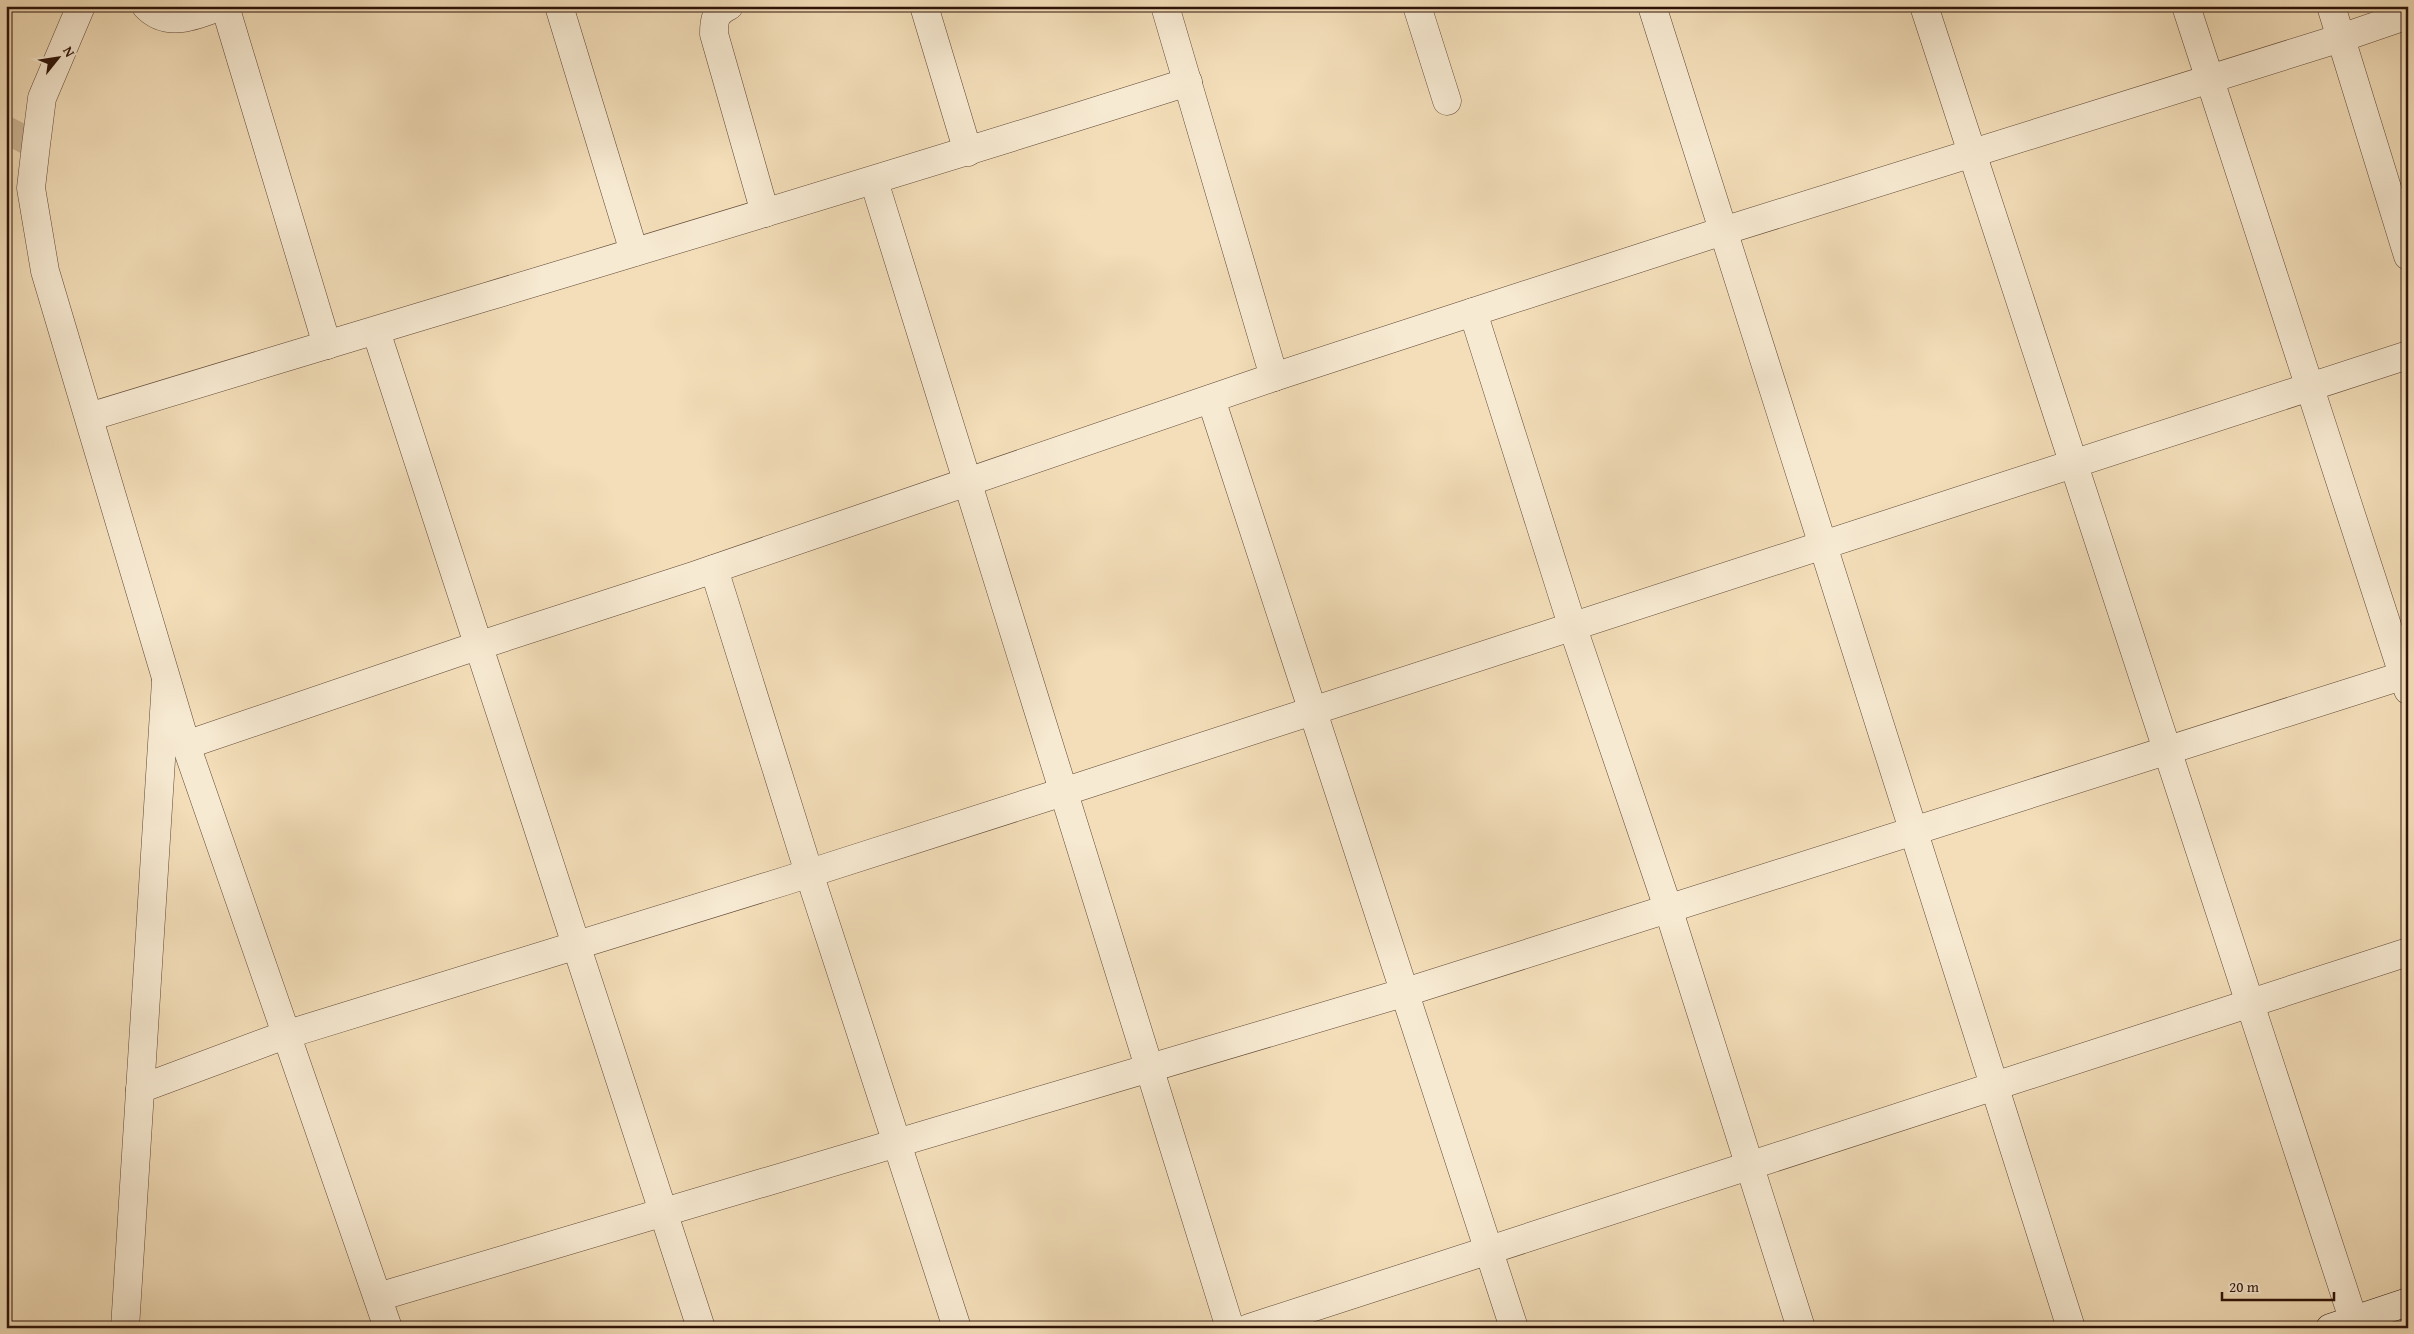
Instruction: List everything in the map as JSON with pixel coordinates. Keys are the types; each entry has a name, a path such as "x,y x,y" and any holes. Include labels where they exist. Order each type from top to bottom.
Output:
{"street":[{"path":"81,6 42,98 31,188 45,271 186,745 388,1328"},
{"path":"146,6 163,19 185,18 223,6 327,345"},
{"path":"559,6 634,252"},
{"path":"730,6 719,11 714,18 714,34 765,213"},
{"path":"924,6 968,152"},
{"path":"1165,6 1274,377"},
{"path":"1416,6 1447,100"},
{"path":"1652,6 2071,1328"},
{"path":"1924,6 2250,1002 2347,1325 2408,1302"},
{"path":"378,1297 1406,992 2168,750 2406,680 2186,6"},
{"path":"2330,6 2408,256"},
{"path":"186,745 714,569 1274,377 1722,231 2341,38 2408,15"},
{"path":"89,417 874,181 1188,82"},
{"path":"874,181 1230,1328"},
{"path":"1473,312 1572,625 1668,908 1801,1328"},
{"path":"376,331 701,1328"},
{"path":"140,1090 285,1035 809,873 1063,792 1572,625 2408,355"},
{"path":"1211,399 1406,992 1514,1328"},
{"path":"714,569 809,873 957,1328"},
{"path":"125,1328 166,680"},
{"path":"1249,1328 2408,952"}],"tunnel":[{"path":"6,130 36,145"}]}
